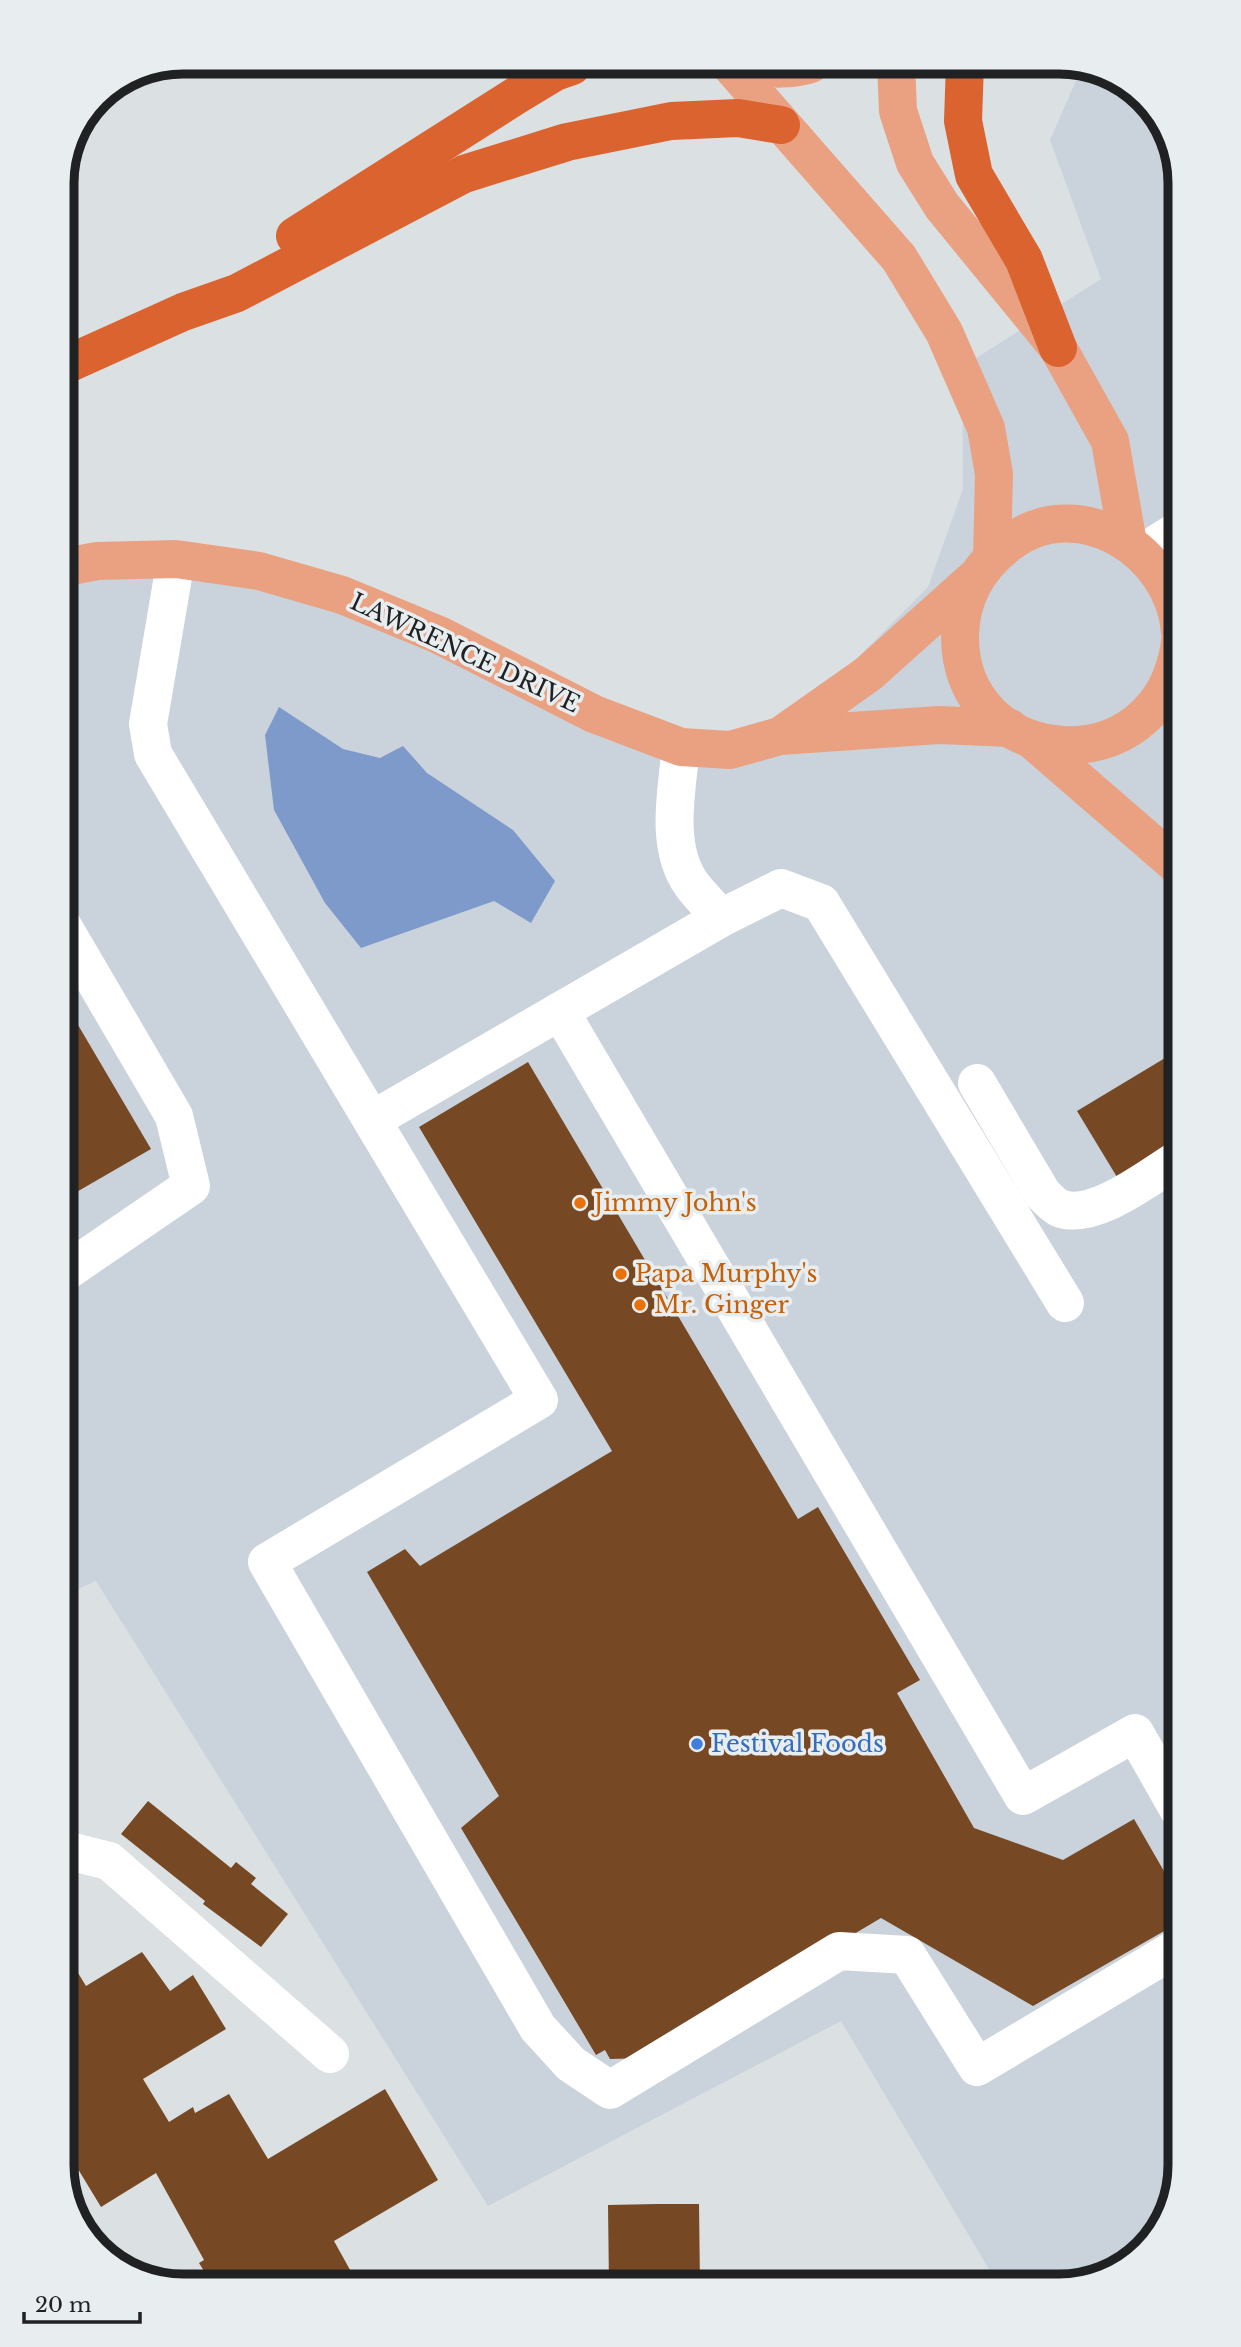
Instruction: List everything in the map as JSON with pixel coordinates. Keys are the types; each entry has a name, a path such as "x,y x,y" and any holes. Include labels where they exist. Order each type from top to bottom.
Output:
{"highway":[{"path":"183,312 227,277 373,189 517,95 558,73"},
{"path":"965,74 963,121 974,175 1024,260 1058,348"},
{"path":"74,361 183,312 237,293 464,174 567,142 671,121 738,118 780,125"}],"main road":[{"path":"737,74 899,258 944,331 962,367 986,428 994,474 984,567"},
{"path":"896,74 898,111 915,163 942,206 1058,348 1112,445 1135,548"},
{"path":"1168,586 1159,570 1135,548 1107,532 1058,526 1012,542 984,567 965,600 960,623 960,647 965,671 976,694 1168,858"},
{"name":"LAWRENCE DRIVE","path":"74,566 97,561 176,559 259,571 342,595 439,635 605,719 681,747 730,750 780,736 939,725 1020,734"},
{"name":"LAWRENCE DRIVE","path":"780,736 868,674 984,567"},
{"path":"1020,734 1053,745 1100,743 1141,721 1168,672"}],"street":[{"path":"1135,548 1168,534"},
{"path":"176,559 148,724 153,754 539,1400 267,1562 538,2028 570,2064 610,2090 839,1951 907,1955 977,2067 1168,1953"},
{"path":"681,747 675,813 677,848 690,883 721,918"},
{"path":"372,1120 721,918 781,888 821,903 1065,1303"},
{"path":"73,1266 191,1186 174,1116 74,945"},
{"path":"560,1011 1023,1796 1135,1732 1168,1791"},
{"path":"977,1083 1042,1193 1057,1207 1077,1211 1100,1206 1168,1165"},
{"path":"73,1852 108,1861 330,2054"}],"shaded area":[{"path":"1078,76 1093,79 1119,92 1145,116 1159,141 1168,183 1168,2164 1162,2199 1149,2225 1140,2236 1113,2259 1100,2265 1058,2274 992,2274 841,2021 488,2206 96,1581 73,1591 74,568 259,571 681,747 780,736 928,587 963,489 962,367 1101,279 1050,140"}],"water":[{"path":"279,707 343,749 380,758 403,746 427,773 513,830 555,881 531,923 494,901 361,948 325,903 274,810 265,735"}],"building":[{"path":"74,1017 151,1149 73,1194"},
{"path":"1168,1056 1168,1154 1120,1182 1077,1111"},
{"name":"Festival Foods","path":"528,1062 798,1519 818,1507 920,1680 897,1693 974,1828 1063,1860 1134,1819 1168,1878 1168,1929 1033,2006 881,1918 645,2058 610,2059 605,2050 596,2055 461,1828 499,1796 367,1572 405,1549 420,1566 612,1451 419,1127"},
{"path":"148,1801 231,1868 236,1862 256,1878 251,1884 288,1914 261,1947 203,1904 205,1901 121,1834"},
{"path":"142,1952 170,1991 193,1975 226,2029 143,2079 169,2122 193,2107 195,2113 229,2094 268,2159 385,2089 438,2180 334,2241 352,2273 205,2273 199,2263 204,2260 156,2173 101,2207 73,2161 73,1965 86,1986"},
{"path":"699,2204 700,2274 609,2273 608,2205"}],"place":[{"name":"Jimmy John's","path":"580,1203"},
{"name":"Papa Murphy's","path":"621,1274"},
{"name":"Mr. Ginger","path":"640,1305"},
{"name":"Festival Foods","path":"697,1744"}]}
